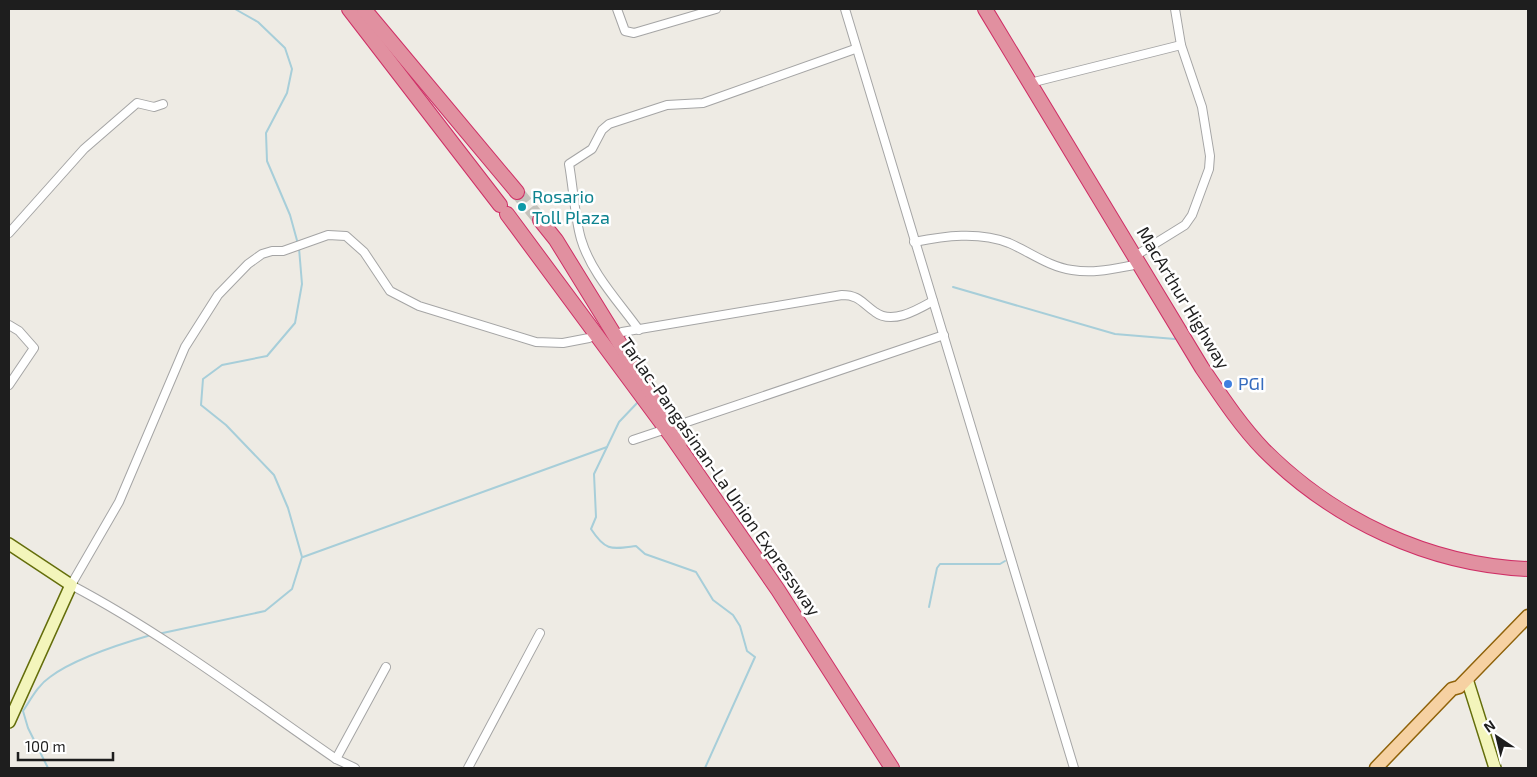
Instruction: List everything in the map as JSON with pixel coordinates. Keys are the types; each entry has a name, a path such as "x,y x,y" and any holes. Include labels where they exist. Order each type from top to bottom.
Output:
{"highway":[{"name":"Tarlac-Pangasinan-La Union Expressway","path":"349,9 611,352 778,590 892,768"},
{"path":"364,9 517,192"},
{"name":"MacArthur Highway","path":"985,9 1218,392 1263,448 1293,477 1341,511 1394,539 1475,563 1528,569"},
{"name":"Tarlac-Pangasinan-La Union Expressway","path":"540,220 556,240 638,373 806,616 902,768"}],"main road":[{"path":"1384,768 1456,695 1463,683 1528,616"},
{"path":"1376,768 1452,689 1463,683"}],"street":[{"path":"617,9 626,31 634,33 716,9"},
{"path":"845,9 1074,768"},
{"path":"914,242 957,236 994,239 1008,243 1053,266 1072,271 1109,271 1137,260 1185,225 1192,215 1209,169 1210,156 1202,107 1181,45 1174,9"},
{"path":"1030,83 1181,45"},
{"path":"639,330 608,288 586,253 578,229 569,164 592,149 602,130 609,124 667,105 703,103 856,49"},
{"path":"9,233 84,149 137,102 154,107 163,104"},
{"path":"9,722 71,585 119,502 185,348 218,295 248,264 262,254 293,248 328,235 346,236 364,252 390,291 419,306 536,342 563,343 590,338"},
{"path":"622,332 842,294 858,297 876,313 886,317 910,313 932,301"},
{"path":"9,325 19,331 34,348 9,386"},
{"path":"687,422 944,335"},
{"path":"633,440 660,431"},
{"path":"9,544 71,585 105,603 162,639 336,759 356,768"},
{"path":"468,768 540,633"},
{"path":"336,759 386,667"},
{"path":"1463,683 1495,768"}],"waterway":[{"path":"235,9 258,22 285,48 292,69 287,93 266,133 267,161 290,215 298,244"},
{"path":"158,634 265,611 292,589 302,557 288,508 274,475 226,425 201,405 203,379 222,365 267,356 295,323 302,284 299,248"},
{"path":"953,287 1115,334 1175,339"},
{"path":"639,401 619,422 594,474 596,517 591,529 601,542 610,547 636,546 645,554 696,572 713,600 733,615 740,626 747,651 755,657 705,768"},
{"path":"303,557 607,447"},
{"path":"929,607 937,568 940,564 1000,564 1005,561"},
{"path":"48,768 28,728 23,711 38,688 50,677 72,664 112,647 151,635"}],"tunnel":[{"path":"517,192 540,220"}],"place":[{"name":"Rosario Toll Plaza","path":"522,207"},
{"name":"PGI","path":"1228,384"}]}
